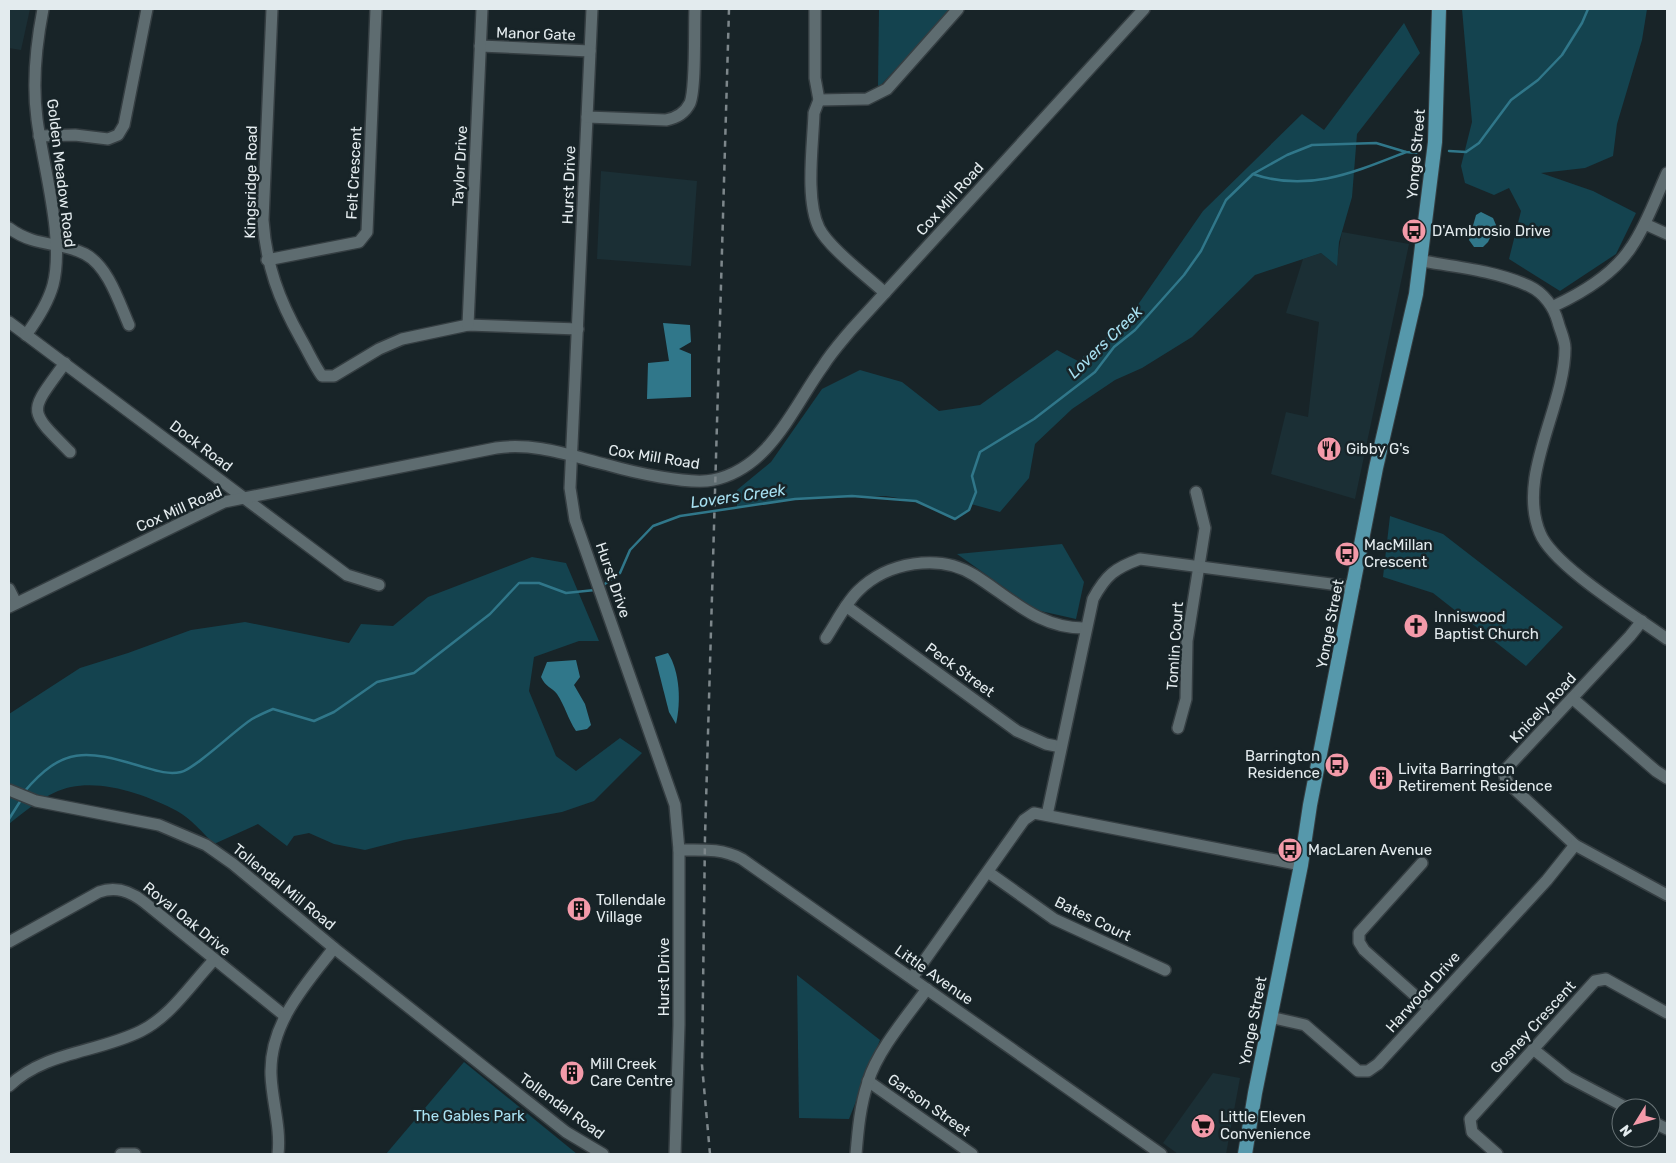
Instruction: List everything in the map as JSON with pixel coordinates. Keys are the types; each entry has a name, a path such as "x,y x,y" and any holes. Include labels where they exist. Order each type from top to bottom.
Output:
{"main road":[{"name":"Yonge Street","path":"1245,1154 1270,1017 1301,865 1310,805 1376,468 1422,261 1435,142 1439,9"}],"street":[{"name":"Golden Meadow Road","path":"26,335 42,311 50,292 58,247 39,136 34,71 43,9"},
{"path":"39,136 75,135 108,139 118,135 124,125 147,9"},
{"name":"Kingsridge Road","path":"272,9 262,220 267,260 286,313 322,376 334,376 384,346 402,339 468,324 578,329"},
{"name":"Felt Crescent","path":"267,260 359,242 367,232 376,9"},
{"name":"Taylor Drive","path":"468,324 482,9"},
{"name":"Hurst Drive","path":"592,9 578,329 570,455 571,498 575,520 675,806 679,850 679,1025 675,1154"},
{"path":"587,117 666,120 676,118 684,112 691,98 695,9"},
{"path":"815,9 815,78 819,100 814,113 812,203 819,228 832,244 885,293"},
{"path":"819,100 867,99 887,89 958,9"},
{"name":"Cox Mill Road","path":"12,605 224,502 246,500 504,447 555,450 627,471 683,480 711,481 737,473 759,457 778,435 823,365 851,330 1144,9"},
{"name":"Manor Gate","path":"480,46 590,51"},
{"path":"1554,306 1574,297 1610,270 1632,247 1645,224 1667,173"},
{"path":"1645,224 1667,234"},
{"path":"9,228 31,241 79,251 94,260 114,292 129,325"},
{"path":"1422,261 1496,275 1530,286 1554,306 1565,346 1561,380 1537,470 1533,498 1540,534 1554,554 1596,589 1667,639"},
{"name":"Dock Road","path":"9,322 347,575 379,585"},
{"path":"65,363 40,399 37,411 40,421 70,452"},
{"name":"Tomlin Court","path":"1178,728 1186,699 1187,641 1205,528 1196,492"},
{"path":"1047,815 1085,628 1093,599 1103,580 1120,566 1140,559 1354,588"},
{"path":"826,638 858,591 876,576 899,566 924,562 949,565 972,574 1049,624 1067,629 1085,628"},
{"path":"9,589 12,605"},
{"name":"Peck Street","path":"846,606 1018,731 1046,744 1061,747"},
{"name":"Knicely Road","path":"1642,620 1630,636 1505,770 1505,777 1508,783 1575,845 1667,895"},
{"path":"1572,698 1656,771 1667,778"},
{"name":"Tollendal Mill Road","path":"9,790 36,801 150,823 190,837 228,860 334,948 503,1082"},
{"path":"912,978 1025,818 1034,813 1301,865"},
{"name":"Harwood Drive","path":"1270,1017 1305,1025 1358,1071 1364,1072 1378,1064 1575,845"},
{"name":"Little Avenue","path":"679,850 713,849 730,853 742,859 1161,1154"},
{"path":"1422,863 1359,933 1358,938 1364,950 1429,1008"},
{"name":"Bates Court","path":"988,872 1054,919 1165,970"},
{"name":"Royal Oak Drive","path":"9,942 91,896 105,890 116,889 136,896 284,1016"},
{"path":"278,1154 279,1127 271,1064 275,1043 284,1016 334,948"},
{"path":"9,1086 19,1076 40,1064 120,1040 150,1026 164,1015 214,960"},
{"name":"Gosney Crescent","path":"1497,1154 1472,1132 1470,1119 1598,979 1606,979 1667,1013"},
{"path":"856,1154 860,1117 868,1081 877,1062 927,989"},
{"path":"1533,1049 1568,1077 1611,1100"},
{"name":"Garson Street","path":"868,1081 972,1154"},
{"name":"Tollendal Road","path":"503,1082 572,1136 603,1154"},
{"path":"121,1154 135,1154"}],"shaded area":[{"path":"9,9 30,9 21,50 9,48"},
{"path":"601,171 697,181 691,266 597,259"},
{"path":"1481,212 1493,218 1496,225 1488,242 1483,247 1474,247 1469,240 1476,215"},
{"path":"1342,232 1409,244 1355,499 1271,474 1286,412 1308,417 1319,322 1286,313 1303,259 1321,253 1336,265"},
{"path":"663,323 690,325 691,342 679,349 691,354 691,397 647,399 648,363 669,361"},
{"path":"668,653 677,678 679,706 676,724 669,712 655,657"},
{"path":"576,660 580,677 574,685 585,704 591,725 587,729 576,731 557,694 541,677 547,662"},
{"path":"1213,1073 1240,1078 1226,1154 1178,1154 1163,1143"}],"green space":[{"path":"879,9 952,9 878,88"},
{"path":"1462,9 1647,9 1642,40 1617,124 1613,156 1585,168 1541,173 1593,191 1636,213 1616,254 1560,291 1509,259 1521,211 1509,188 1494,195 1465,183 1461,166 1472,122"},
{"path":"1404,23 1420,53 1357,134 1352,197 1339,242 1337,266 1321,253 1255,275 1192,337 1142,368 1115,380 1072,409 1035,444 1029,478 1000,512 971,504 969,510 955,519 916,501 886,496 795,499 737,508 737,490 771,462 822,389 860,370 902,382 939,411 980,405 1057,350 1078,361 1128,319 1203,211 1302,114 1324,130"},
{"path":"1390,516 1443,534 1563,627 1526,666 1433,593 1383,577"},
{"path":"1062,544 1084,582 1076,619 1036,610 957,554"},
{"path":"532,557 566,563 599,641 579,641 534,657 529,691 556,756 576,771 620,738 642,753 594,801 562,812 404,840 365,850 334,844 309,833 294,836 287,846 258,824 214,844 192,822 177,811 153,800 112,787 84,785 62,789 38,802 9,824 9,714 80,668 191,630 245,622 349,643 361,624 393,626 428,597"},
{"path":"797,975 880,1040 849,1119 799,1118"},
{"name":"The Gables Park","path":"464,1062 577,1154 386,1154"}],"waterway":[{"name":"Lovers Creek","path":"1449,151 1466,152 1479,143 1511,100 1538,80 1562,55 1582,23 1588,9"},
{"name":"Lovers Creek","path":"602,586 620,573 630,550 653,526 680,516 795,499 852,496 916,501 955,519 969,510 976,492 972,476 980,452 1034,419 1095,372 1114,347 1135,330 1184,275 1201,251 1226,200 1253,174 1287,155 1312,145 1376,143 1406,152 1418,153"},
{"path":"1253,174 1273,179 1312,181 1350,173 1406,152"},
{"name":"Lovers Creek","path":"24,792 51,766 64,759 76,756 105,757 160,772 181,772 196,764 252,719 273,709 314,721 334,712 377,682 414,673 490,614 519,583 539,583 566,593 595,590"},
{"name":"Lovers Creek","path":"9,819 21,800"}],"railway":[{"path":"710,1154 702,1065 705,837 729,9"}],"place":[{"name":"D'Ambrosio Drive","path":"1414,231"},
{"name":"Gibby G's","path":"1329,449"},
{"name":"MacMillan Crescent","path":"1347,554"},
{"name":"Inniswood Baptist Church","path":"1416,626"},
{"name":"Barrington Residence","path":"1337,765"},
{"name":"Livita Barrington Retirement Residence","path":"1381,778"},
{"name":"MacLaren Avenue","path":"1290,850"},
{"name":"Tollendale Village","path":"579,909"},
{"name":"Mill Creek Care Centre","path":"572,1073"},
{"name":"Little Eleven Convenience","path":"1203,1126"}]}
